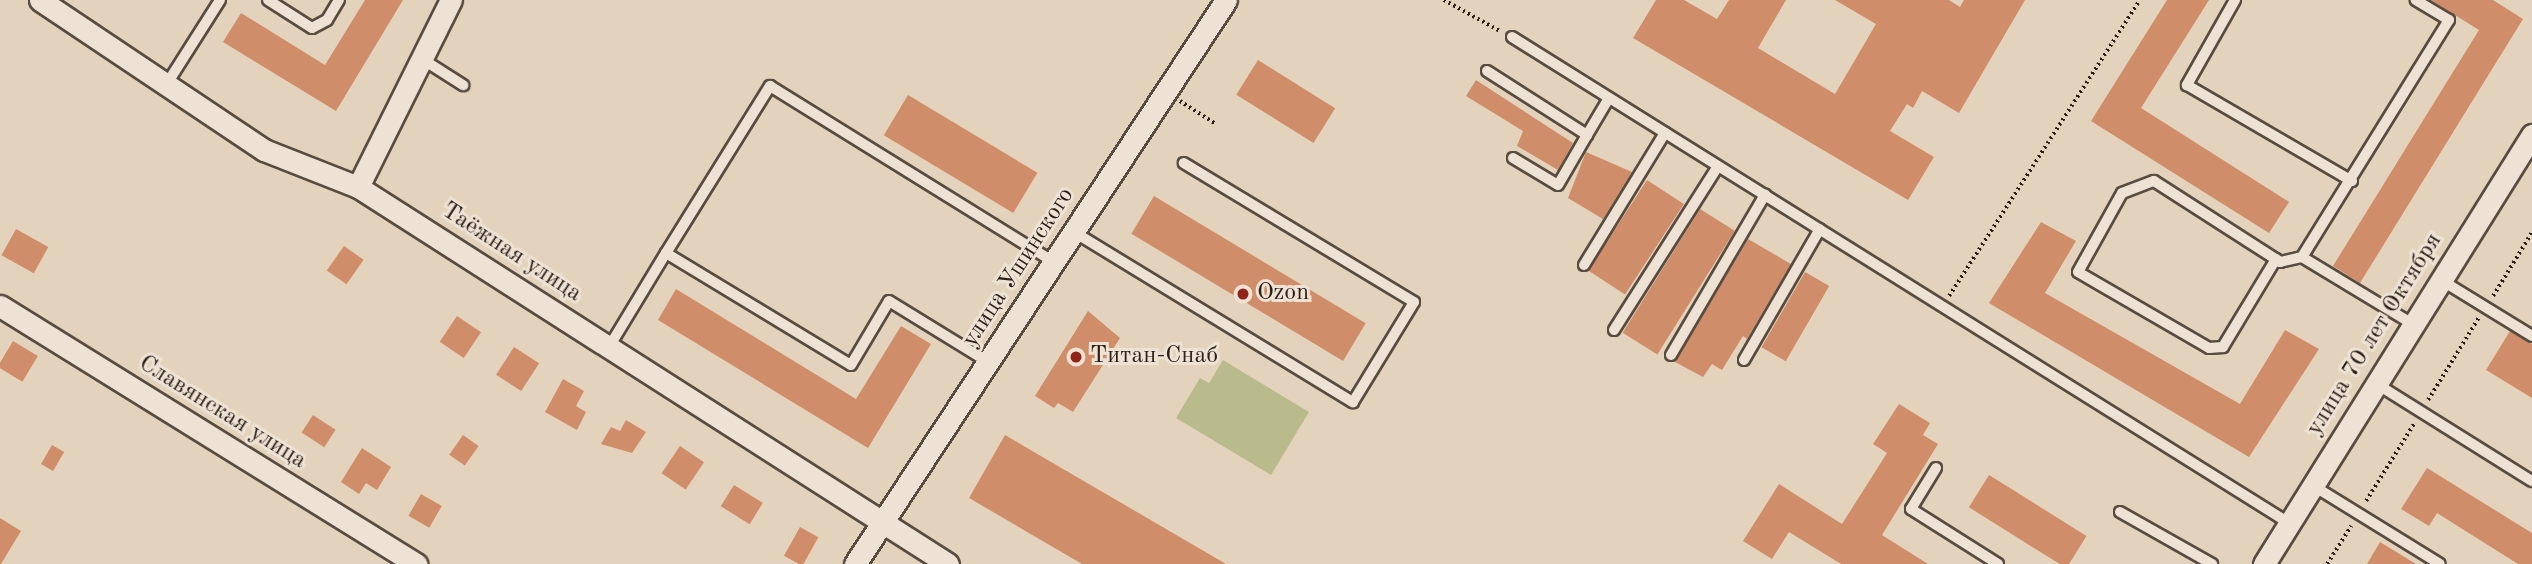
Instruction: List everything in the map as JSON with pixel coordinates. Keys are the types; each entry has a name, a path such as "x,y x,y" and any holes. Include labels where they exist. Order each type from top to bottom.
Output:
{"street":[{"name":"Таёжная улица","path":"40,0 168,82 264,150 358,187 948,564"},
{"path":"358,187 451,0"},
{"name":"улица Ушинского","path":"855,564 1226,0"},
{"name":"улица 70 лет Октября","path":"2264,564 2411,323 2532,135"},
{"name":"Славянская улица","path":"0,306 416,564"}],"lane":[{"path":"168,82 220,0"},
{"path":"268,0 312,28 327,20 339,0"},
{"path":"2235,0 2187,85 2352,181"},
{"path":"2302,257 2352,181 2449,20 2416,0"},
{"path":"1512,37 2289,523"},
{"path":"422,59 463,85"},
{"path":"1487,71 1587,135"},
{"path":"609,346 770,86 1054,262"},
{"path":"1513,158 1559,185 1609,98"},
{"path":"1584,265 1665,133"},
{"path":"1074,232 1353,402 1413,303 1184,163"},
{"path":"1614,330 1718,166"},
{"path":"2276,259 2223,347 2209,348 2077,272 2122,193 2154,181 2276,259 2302,257 2411,323"},
{"path":"1671,355 1765,195"},
{"path":"1744,360 1820,229"},
{"path":"666,253 851,365 889,301 988,362"},
{"path":"2441,280 2532,336"},
{"path":"2375,383 2532,481"},
{"path":"1936,468 1911,509 1998,564"},
{"path":"2312,485 2358,513 2420,559 2440,564"},
{"path":"2120,512 2212,564"}],"path":[{"path":"1444,0 1512,37"},
{"path":"1943,306 2140,0"},
{"path":"1166,92 1216,124"},
{"path":"2327,564 2532,232"}],"green space":[{"path":"1223,360 1309,412 1271,475 1176,418 1200,378 1209,383"}],"building":[{"path":"365,0 403,0 336,111 223,42 241,13 325,65"},
{"path":"1656,0 1684,0 1717,19 1729,0 1786,0 1758,48 1835,94 1876,24 1835,0 1949,0 1960,7 1964,0 2025,0 1959,113 1922,91 1913,108 1907,104 1890,131 1934,157 1908,200 1633,38"},
{"path":"2167,0 2209,0 2141,108 2289,202 2269,233 2091,121"},
{"path":"2431,0 2493,0 2523,19 2360,283 2333,266 2479,30"},
{"path":"1258,60 1335,108 1313,143 1236,95"},
{"path":"1476,80 1573,143 1558,170 1517,146 1523,131 1466,96"},
{"path":"908,95 1037,173 1013,213 884,135"},
{"path":"1586,152 1632,172 1603,219 1568,198"},
{"path":"1647,180 1684,204 1625,295 1588,271"},
{"path":"1154,196 1366,323 1343,361 1131,234"},
{"path":"1700,209 1735,231 1657,355 1623,333"},
{"path":"2041,222 2076,241 2045,293 2240,404 2285,330 2319,349 2249,457 1989,303"},
{"path":"16,229 48,247 34,273 1,255"},
{"path":"1748,239 1791,264 1747,339 1743,336 1722,370 1712,364 1703,377 1675,362"},
{"path":"344,246 364,260 346,284 327,271"},
{"path":"1805,272 1829,286 1786,361 1762,347"},
{"path":"676,289 856,399 901,326 931,344 868,448 658,320"},
{"path":"1088,311 1120,338 1073,412 1058,403 1054,408 1035,396"},
{"path":"457,316 481,332 464,358 440,342"},
{"path":"2510,331 2532,344 2532,398 2486,370"},
{"path":"13,341 38,356 22,382 0,368 0,363"},
{"path":"514,347 539,363 521,391 496,375"},
{"path":"563,379 584,391 576,406 586,412 577,430 545,412"},
{"path":"1899,404 1930,423 1923,435 1938,444 1882,535 1928,564 1841,564 1789,532 1772,559 1743,541 1779,484 1842,524 1887,453 1873,444"},
{"path":"313,415 336,430 324,447 302,433"},
{"path":"626,420 646,432 632,453 601,444 611,427 620,431"},
{"path":"463,435 479,446 465,466 449,455"},
{"path":"1005,435 1226,564 1082,564 969,498"},
{"path":"52,445 64,452 53,471 41,464"},
{"path":"680,446 704,462 686,490 662,473"},
{"path":"362,448 391,467 377,490 366,483 359,494 341,482"},
{"path":"2427,468 2532,533 2532,564 2518,564 2437,513 2429,526 2401,509"},
{"path":"1989,475 2087,536 2069,564 2060,564 1969,507"},
{"path":"734,485 763,503 750,524 721,506"},
{"path":"421,494 442,506 429,528 408,516"},
{"path":"0,518 21,531 1,564 0,564"},
{"path":"800,527 818,537 804,564 784,556"},
{"path":"2380,542 2416,564 2367,564"}],"place":[{"name":"Ozon","path":"1243,294"},
{"name":"Титан-Снаб","path":"1076,357"}]}
